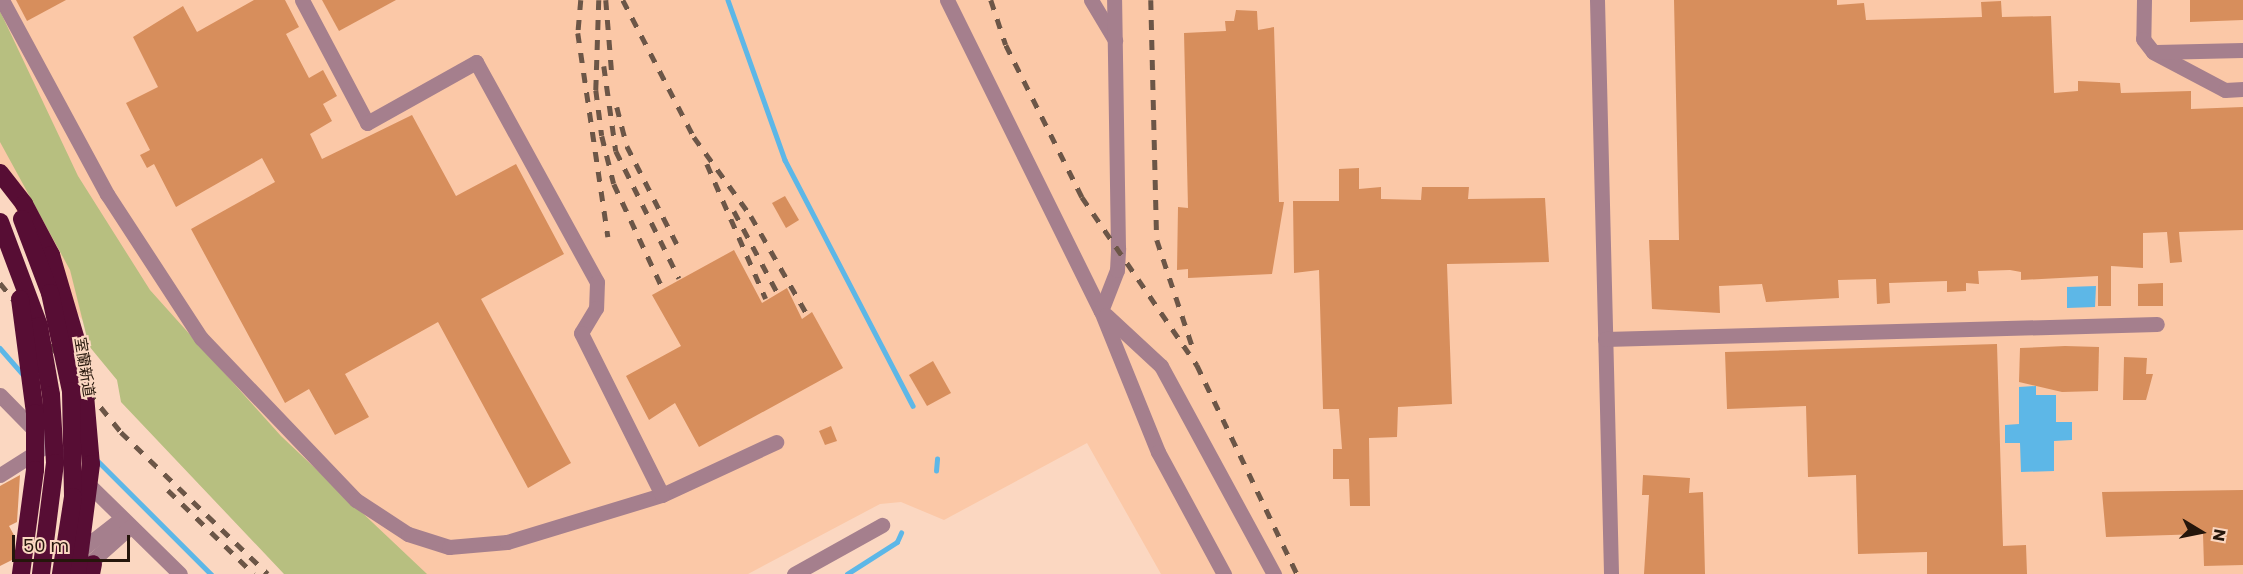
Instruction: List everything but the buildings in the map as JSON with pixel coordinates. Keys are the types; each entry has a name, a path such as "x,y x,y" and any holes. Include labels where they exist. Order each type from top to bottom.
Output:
{"highway":[{"name":"室蘭新道","path":"0,175 40,264 66,359 75,456 61,574"},
{"path":"0,175 44,237 82,360 91,464 77,574"},
{"path":"4,230 35,413 35,470 21,574"},
{"path":"4,230 39,327 51,395 55,463 39,574"}],"street":[{"path":"2,0 107,194 188,320 244,389 356,500 408,534 473,549 662,495 776,442"},
{"path":"302,0 368,123 476,62 597,282 596,308 581,333 662,495"},
{"path":"946,0 1101,311 1158,452 1224,574"},
{"path":"1091,0 1115,40"},
{"path":"1101,311 1117,270 1118,248 1114,0"},
{"path":"1597,0 1611,574"},
{"path":"2144,0 2143,39 2153,52 2225,90 2243,89"},
{"path":"2153,52 2243,50"},
{"path":"1101,311 1161,366 1274,574"},
{"path":"1605,339 2157,324"},
{"path":"0,395 126,523 180,574"},
{"path":"0,475 49,444"},
{"path":"39,574 90,548 126,523"},
{"path":"73,574 92,569 126,523"},
{"path":"794,574 882,525"}],"shaded area":[{"path":"0,0 2243,0 2243,574 1161,574 1087,443 944,520 901,502 880,504 748,574 309,574 103,347 35,258 0,171"}],"green space":[{"path":"0,11 78,176 150,290 281,436 427,574 284,574 121,402 117,380 89,346 70,270 0,142"}],"water":[{"path":"2096,286 2095,307 2067,308 2067,287"},
{"path":"2036,386 2036,395 2056,395 2056,422 2072,422 2072,440 2054,441 2054,471 2021,472 2020,443 2005,443 2005,425 2019,424 2019,387"}],"waterway":[{"path":"728,0 785,160 913,406"},
{"path":"0,348 24,376"},
{"path":"96,459 211,574"},
{"path":"936,471 937,459"},
{"path":"847,574 897,542 901,533"}],"railway":[{"path":"581,0 578,33 608,237"},
{"path":"599,0 596,90 602,136 614,184 662,287"},
{"path":"606,0 612,75"},
{"path":"623,0 694,137 751,216 807,314"},
{"path":"991,0 1006,45 1082,197 1197,365 1297,574"},
{"path":"1151,0 1157,240 1192,345"},
{"path":"604,66 616,151 679,278"},
{"path":"617,107 627,146 677,244"},
{"path":"707,164 766,299"},
{"path":"734,211 777,292"},
{"path":"0,283 121,432 268,574"},
{"path":"168,490 254,574"}]}
